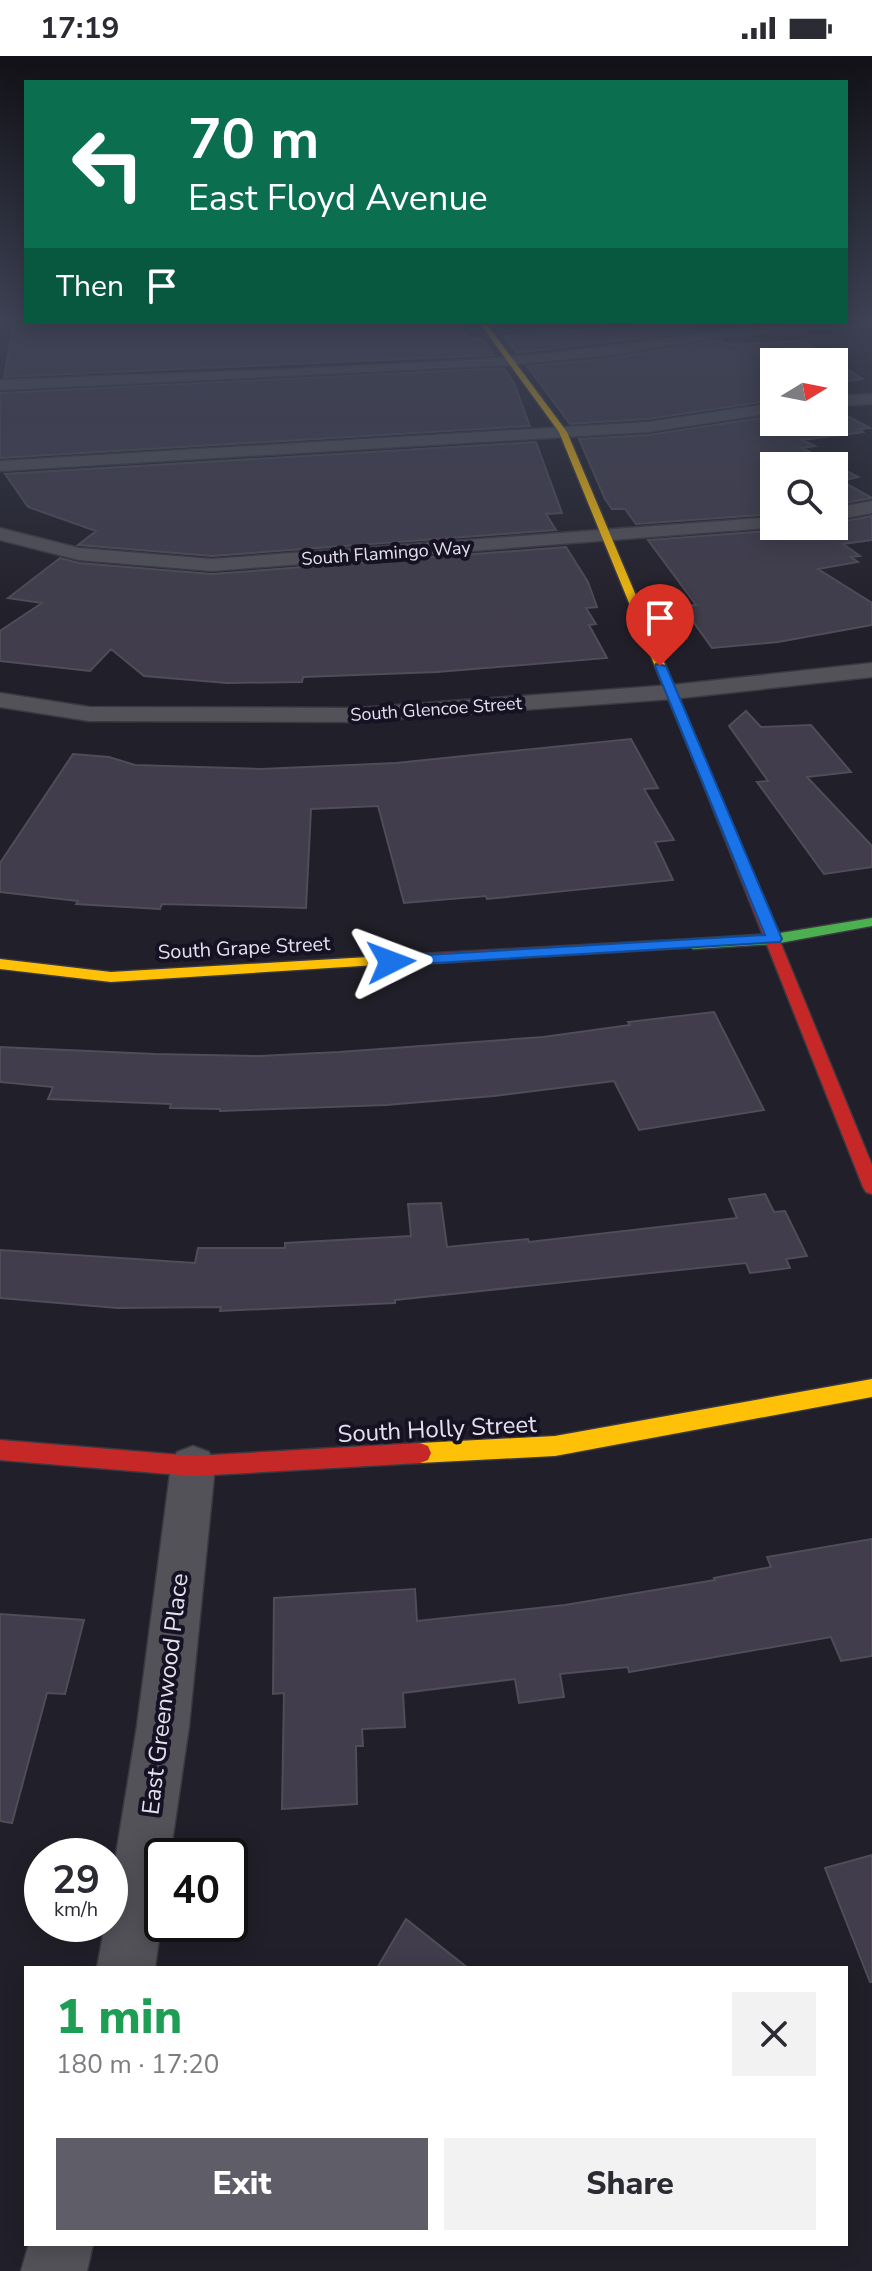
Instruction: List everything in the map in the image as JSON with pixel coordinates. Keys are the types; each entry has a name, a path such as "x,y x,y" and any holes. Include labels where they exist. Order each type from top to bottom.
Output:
{"street":[{"path":"554,420 563,432 672,692 872,1187"},
{"path":"0,466 648,427 692,420"},
{"path":"848,511 872,507"},
{"name":"South Flamingo Way","path":"0,534 45,550 98,558 212,565 760,524"},
{"name":"South Glencoe Street","path":"0,700 89,714 357,715 672,692 872,670"},
{"name":"South Grape Street","path":"0,964 111,977 774,939 872,922"},
{"name":"South Holly Street","path":"0,1450 193,1466 555,1446 872,1388"},
{"name":"East Greenwood Place","path":"126,1966 163,1726 193,1466"},
{"path":"54,2271 60,2246"}],"building":[{"path":"0,420 528,420 530,426 0,458"},
{"path":"567,420 627,420 570,424"},
{"path":"760,420 760,436 832,436 802,440 815,446 802,448 810,452 760,452 760,515 636,524 625,509 612,509 605,499 579,439 648,435"},
{"path":"848,420 856,420 870,428 859,429 863,432 848,434"},
{"path":"536,442 562,513 546,514 556,530 212,556 78,545 96,531 28,507 5,474"},
{"path":"848,484 872,498 848,502"},
{"path":"872,516 872,540 843,544 860,556 851,557 858,562 818,569 872,603 872,625 778,642 712,648 682,606 696,605 648,540 760,532 760,540 848,540 848,520"},
{"path":"566,547 588,582 597,607 586,608 596,624 589,625 607,658 437,672 303,677 302,682 227,683 144,676 111,649 90,671 0,661 0,631 42,603 8,598 60,558 79,563 212,574"},
{"path":"746,711 761,727 811,725 851,772 807,777 872,846 872,867 824,874 757,782 768,781 729,726"},
{"path":"631,739 658,788 644,789 674,840 655,842 673,880 487,899 486,896 404,903 378,806 311,809 306,908 162,904 160,909 76,904 78,901 0,892 0,863 73,754 109,757 135,765 261,769 396,763"},
{"path":"714,1012 764,1110 639,1130 614,1081 386,1105 220,1111 170,1108 171,1104 48,1099 53,1087 0,1082 0,1047 260,1056 543,1037 630,1025 628,1022"},
{"path":"765,1194 774,1212 785,1211 807,1256 786,1259 790,1268 750,1273 746,1263 395,1300 395,1303 220,1311 221,1307 117,1308 0,1298 0,1250 195,1263 198,1248 285,1248 285,1243 411,1236 408,1204 441,1203 447,1247 528,1239 529,1242 737,1218 729,1199"},
{"path":"872,1539 872,1656 841,1661 831,1637 629,1672 628,1667 560,1674 564,1697 519,1703 515,1679 403,1693 405,1727 362,1729 363,1746 356,1746 357,1804 282,1809 284,1693 273,1694 274,1598 415,1589 417,1621 565,1605 715,1580 771,1567 767,1557"},
{"path":"0,1614 84,1620 65,1694 47,1693 12,1823 0,1821"},
{"path":"872,1855 872,1982 870,1982 825,1868"},
{"path":"406,1919 465,1966 378,1966"}],"traffic: fast":[{"path":"693,944 774,939 872,922"}],"traffic: slow":[{"path":"554,420 563,432 706,776"},
{"path":"0,964 111,977 403,960"},
{"path":"420,1453 555,1446 872,1388"}],"traffic: jam":[{"path":"706,776 872,1187"},
{"path":"403,960 693,944"},
{"path":"0,1450 193,1466 420,1453"}],"route":[{"path":"391,962 774,939 660,666"}]}
